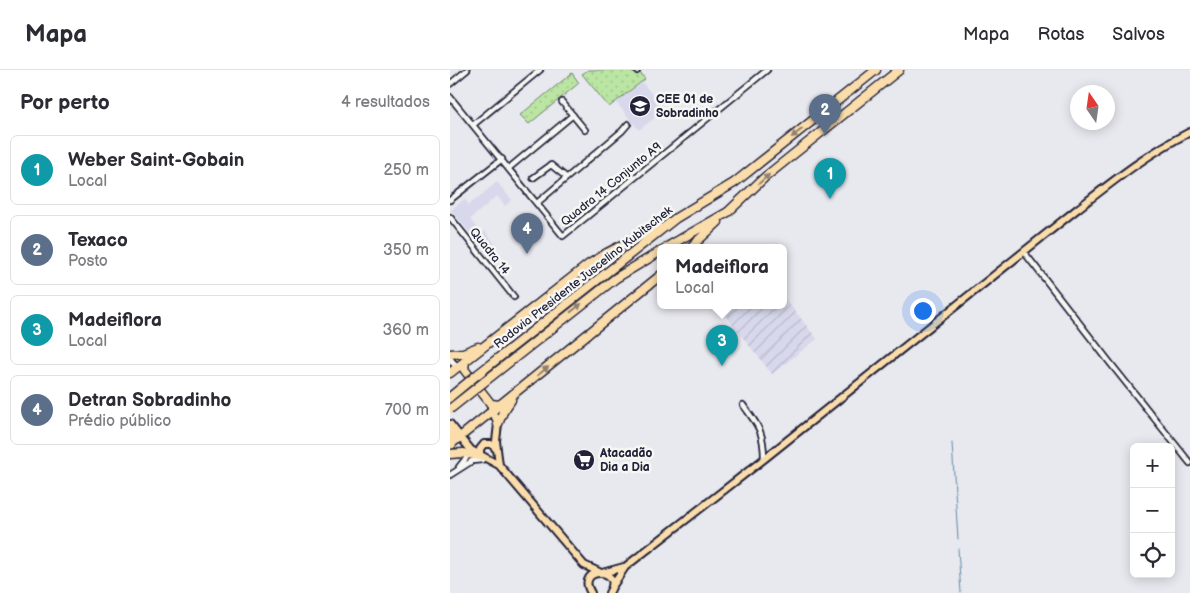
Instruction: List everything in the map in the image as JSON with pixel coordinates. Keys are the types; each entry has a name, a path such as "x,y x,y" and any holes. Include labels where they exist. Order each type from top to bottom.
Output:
{"highway":[{"name":"Rodovia Presidente Juscelino Kubitschek","path":"450,397 676,218 734,183 876,70"},
{"path":"694,244 765,178 899,70"},
{"path":"672,244 728,212"},
{"path":"450,354 463,353 476,348 607,252 676,218"},
{"name":"Rodovia Presidente Juscelino Kubitschek","path":"450,409 604,287 626,271 657,253"},
{"path":"451,444 492,409 518,391 657,278"},
{"path":"450,373 514,321"},
{"path":"465,361 464,369 491,404 492,409"},
{"path":"498,424 503,412 518,391"},
{"path":"450,431 453,438 451,444"},
{"path":"450,454 470,452 480,456"}],"main road":[{"path":"610,590 625,567 1126,171 1190,132"},
{"path":"450,359 492,409 498,424 497,450 499,465"},
{"path":"450,424 470,452"},
{"path":"497,450 491,444 484,444 480,449 480,456 499,465 584,565 610,578 610,590"},
{"path":"584,565 588,588"},
{"path":"588,588 593,575 625,567"}],"street":[{"path":"450,84 467,70"},
{"path":"473,125 540,70"},
{"name":"Quadra 14 Conjunto A9","path":"537,203 563,236 767,70"},
{"path":"450,98 537,203 628,124"},
{"path":"562,102 585,130"},
{"path":"509,168 573,115"},
{"path":"450,200 502,159"},
{"path":"533,178 551,165 566,177"},
{"name":"Quadra 14","path":"450,217 514,297"},
{"path":"1024,252 1190,463"},
{"path":"743,405 761,431 764,442 764,459"},
{"path":"452,473 470,452"},
{"path":"452,473 472,461 479,459 488,460"}],"shaded area":[{"path":"642,82 664,110 639,130 616,102"},
{"path":"497,182 512,200 505,206 497,196 470,219 481,233 485,231 495,244 485,251 451,210 464,199 469,205"},
{"path":"787,301 817,339 772,374 720,309 787,309"}],"green space":[{"path":"588,70 638,70 645,79 609,107 582,74"},
{"path":"572,73 579,83 529,124 520,115"}],"waterway":[{"path":"952,443 958,539"},
{"path":"958,549 961,593"}],"place":[{"name":"CEE 01 de Sobradinho","path":"640,106"},
{"name":"Texaco","path":"825,135"},
{"name":"Weber Saint-Gobain","path":"830,199"},
{"name":"Detran Sobradinho","path":"527,254"},
{"name":"Madeiflora","path":"722,366"},
{"name":"Atacadão Dia a Dia","path":"584,460"}]}
